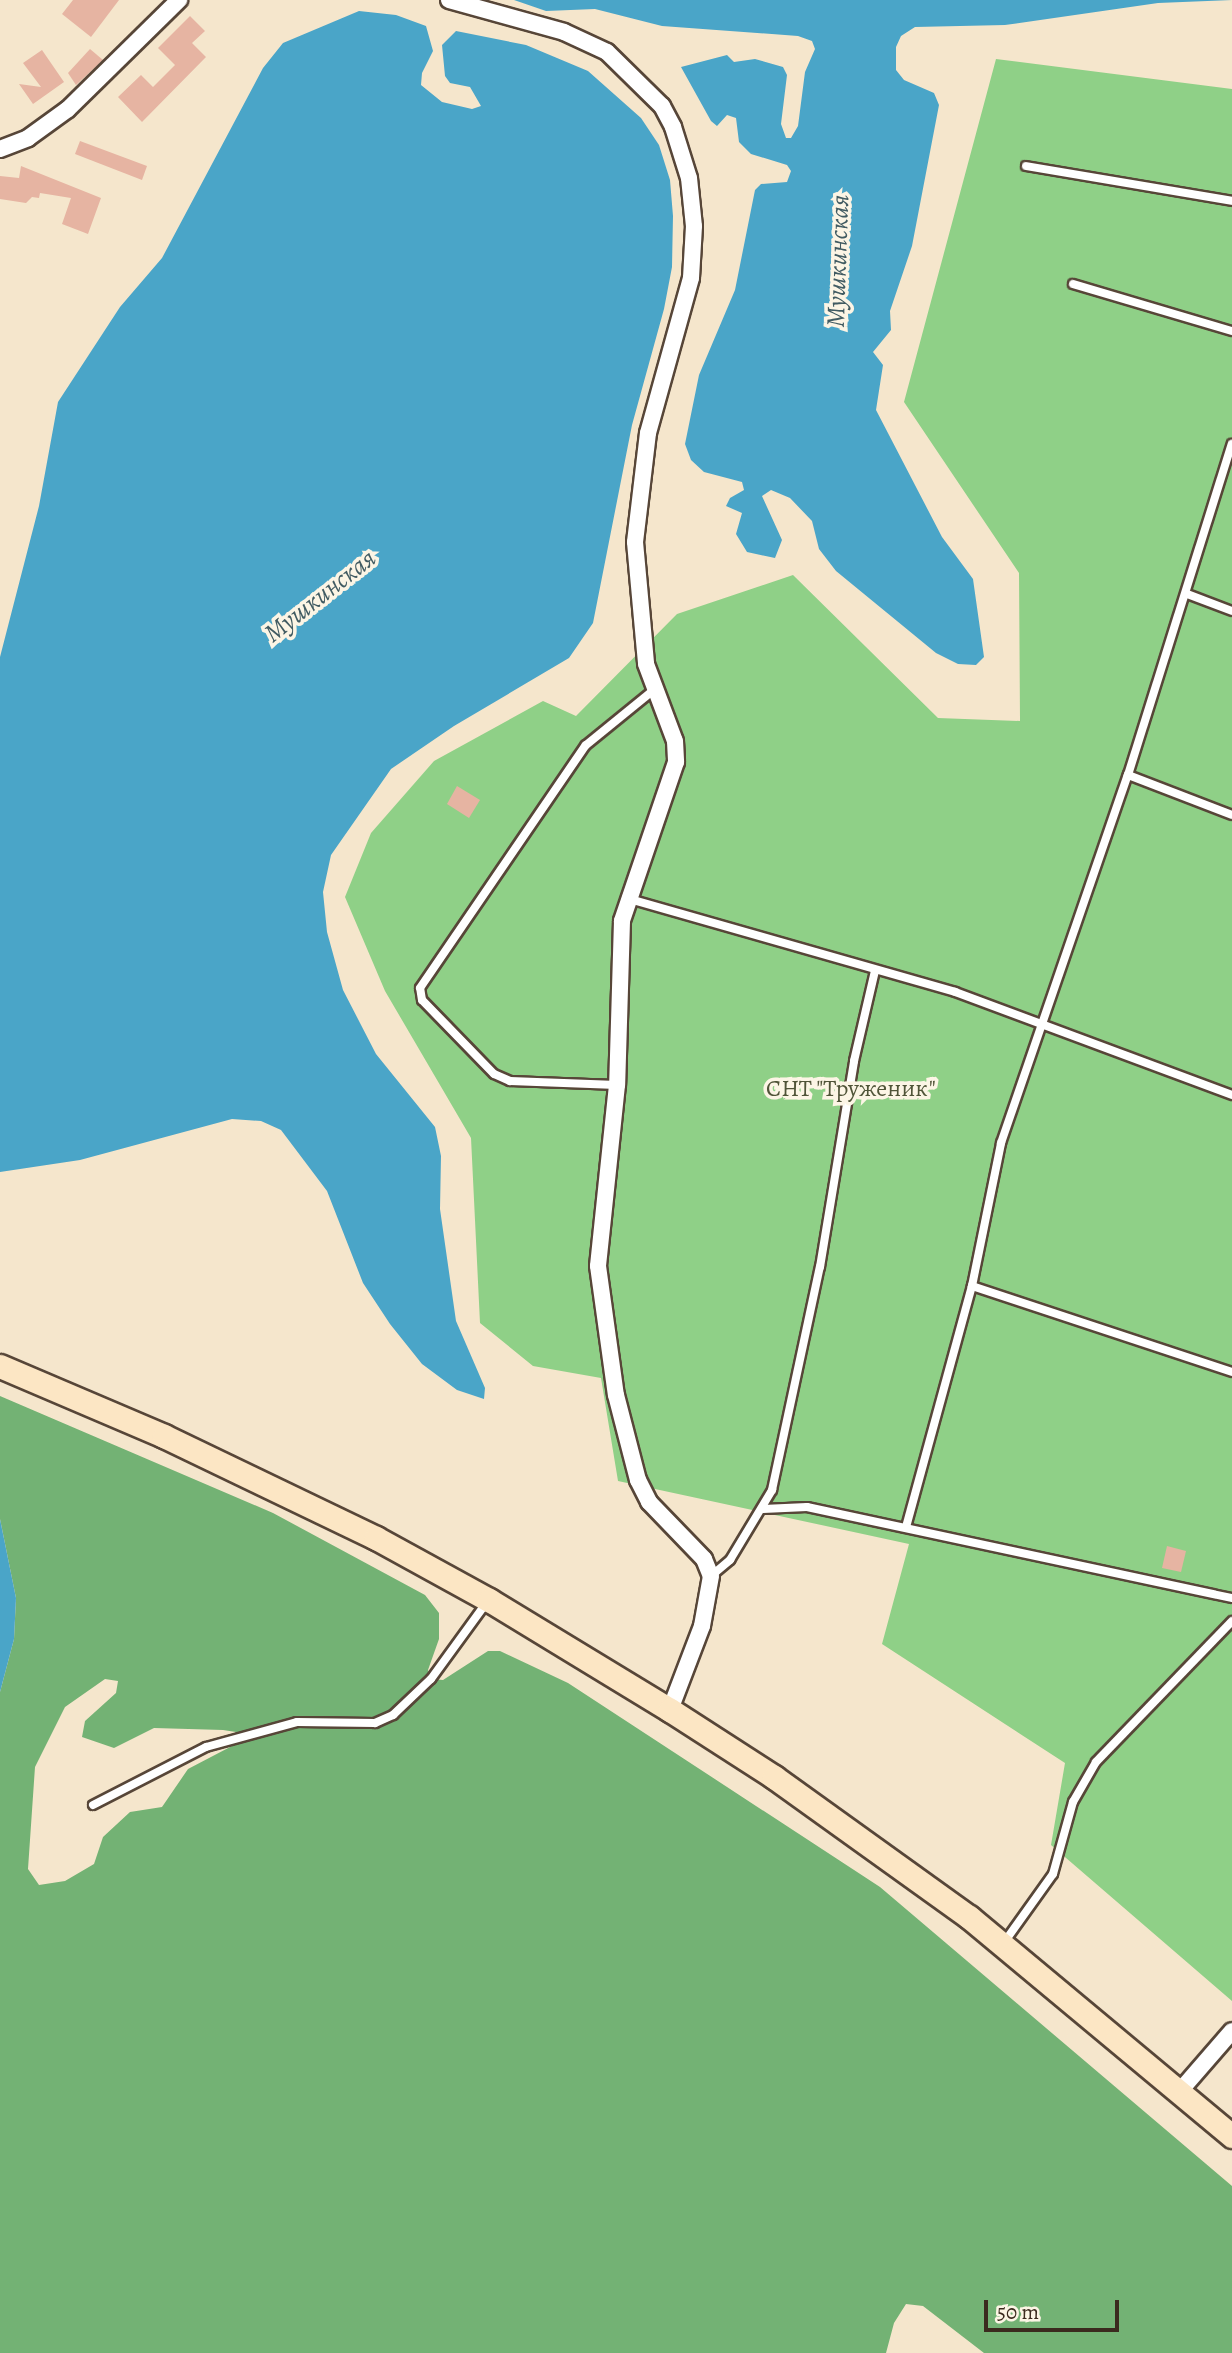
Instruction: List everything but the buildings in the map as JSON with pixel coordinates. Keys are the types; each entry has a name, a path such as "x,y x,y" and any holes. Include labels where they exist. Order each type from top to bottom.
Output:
{"street":[{"path":"0,149 28,138 68,109 180,0"},
{"path":"449,0 577,36 607,52 662,106 685,158 694,226 691,278 648,433 635,542 640,627 656,689 675,741 676,762 626,898 618,952 618,1085 598,1266 616,1395 638,1480 649,1502 704,1559 711,1576 702,1626 670,1710"},
{"path":"0,1366 270,1485 489,1600 670,1710 795,1792 1003,1944 1232,2136"},
{"path":"1180,2091 1232,2031"}],"lane":[{"path":"1026,166 1232,201"},
{"path":"1073,284 1232,331"},
{"path":"906,1527 972,1286 1002,1143 1128,775 1232,444"},
{"path":"1187,594 1232,611"},
{"path":"618,1085 510,1081 494,1074 422,1000 420,988 586,746 656,689"},
{"path":"1128,775 1232,815"},
{"path":"626,898 955,992 1232,1096"},
{"path":"711,1576 730,1560 743,1533 763,1509 772,1490 820,1268 854,1061 875,971"},
{"path":"972,1286 1232,1372"},
{"path":"763,1509 807,1507 1232,1598"},
{"path":"93,1805 206,1747 297,1722 375,1723 393,1715 431,1679 489,1600"},
{"path":"1003,1944 1053,1874 1073,1802 1096,1762 1232,1621"}],"green space":[{"name":"СНТ \"Труженик\"","path":"996,59 1232,89 1232,2001 1051,1845 1065,1763 882,1644 909,1544 618,1481 601,1378 533,1366 480,1323 471,1138 385,991 345,897 371,833 434,761 543,701 576,716 677,614 793,575 938,718 1020,721 1019,573 904,402"},
{"path":"0,1396 273,1513 425,1595 439,1613 439,1639 428,1670 431,1679 443,1680 488,1651 500,1651 568,1683 880,1887 1232,2186 1232,2353 984,2353 923,2306 906,2304 894,2323 886,2353 0,2353 0,1692 14,1639 16,1598 0,1519","holes":["105,1679 118,1681 116,1693 85,1721 82,1737 114,1748 154,1728 223,1730 236,1732 232,1746 188,1769 162,1807 130,1812 103,1837 94,1864 65,1881 39,1885 28,1869 35,1767 65,1707"]}],"water":[{"name":"Мушкинская","path":"514,0 1232,0 1158,3 1005,25 915,27 901,36 896,47 896,70 904,80 934,93 939,105 912,246 890,311 891,330 873,352 883,365 876,410 942,537 973,579 984,657 976,665 958,664 936,653 836,571 819,549 812,521 790,498 771,490 762,496 782,540 775,558 747,552 736,534 742,513 726,506 730,498 744,490 742,482 704,472 691,460 685,444 699,375 735,290 755,190 761,184 787,182 791,171 787,165 751,154 739,142 736,118 727,115 717,126 711,121 681,67 727,55 734,62 755,59 783,67 787,75 781,124 786,138 791,138 798,126 805,72 815,49 812,41 798,36 662,26 595,9 546,11"},
{"name":"Мушкинская","path":"359,11 396,15 426,26 433,51 422,73 421,85 442,102 472,109 481,106 470,87 450,83 445,76 442,45 456,31 526,45 588,71 641,118 659,145 670,180 673,216 672,267 664,309 632,425 593,623 569,658 454,726 391,769 331,855 323,892 327,932 343,990 376,1054 435,1127 441,1156 440,1209 456,1321 485,1388 484,1399 457,1390 422,1364 390,1324 363,1283 327,1191 281,1130 261,1121 232,1119 80,1160 0,1172 0,657 39,506 58,402 120,307 162,258 263,68 283,43"},
{"path":"0,1519 16,1598 14,1639 0,1692"}]}
